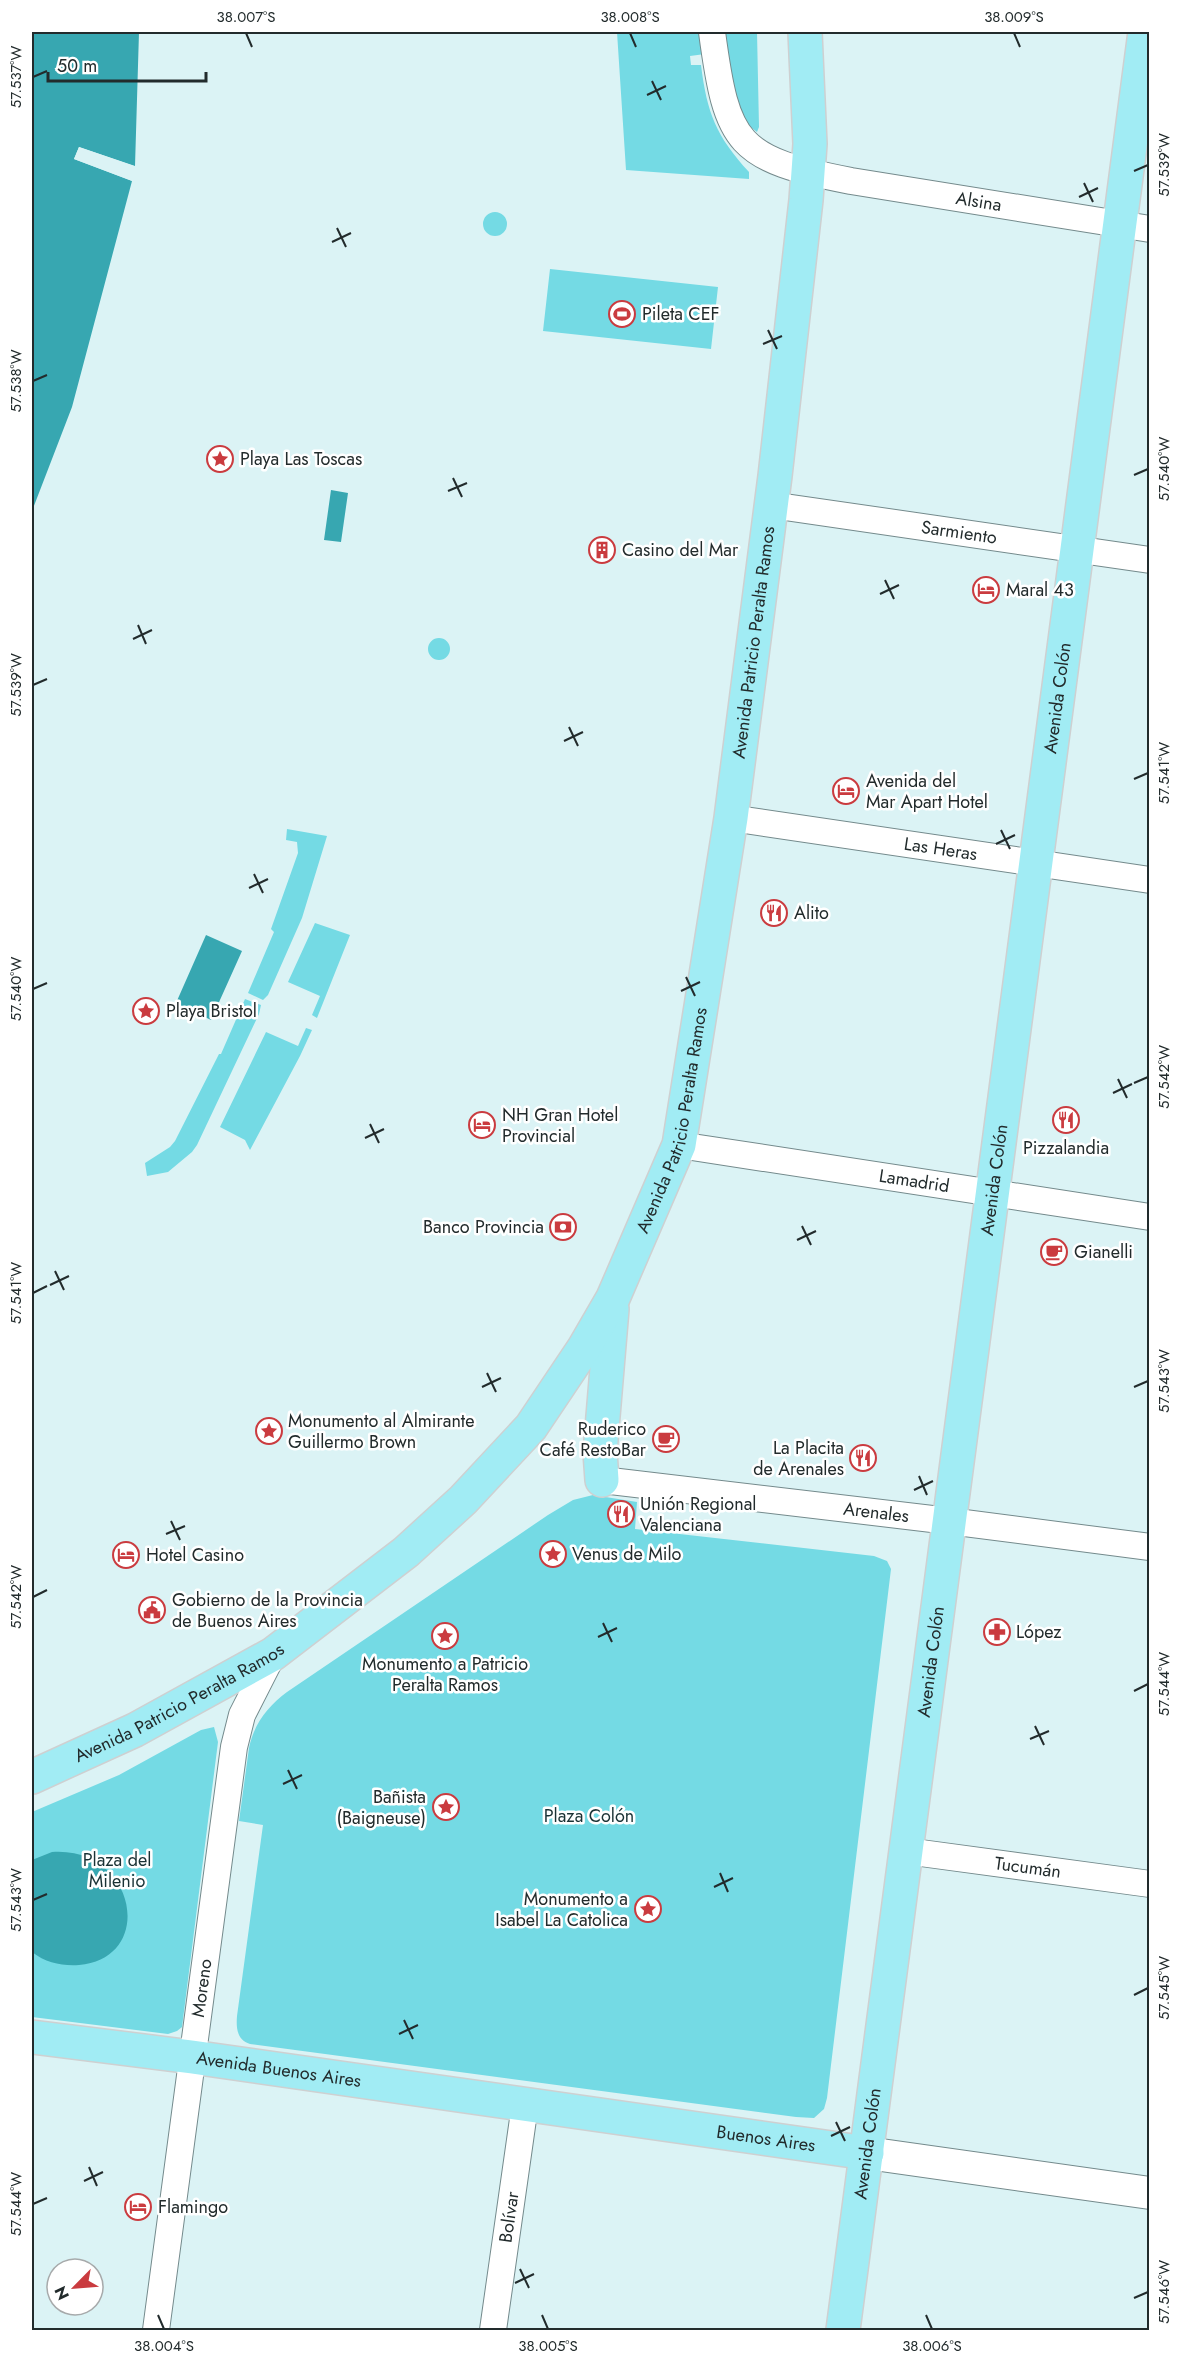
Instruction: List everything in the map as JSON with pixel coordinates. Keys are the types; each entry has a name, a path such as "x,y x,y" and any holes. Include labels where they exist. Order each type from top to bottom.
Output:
{"main road":[{"name":"Avenida Patricio Peralta Ramos","path":"32,1777 135,1730 273,1654 405,1552 464,1500 531,1427 584,1348 613,1298 679,1145 730,818 771,505 809,172 805,32"},
{"name":"Avenida Colón","path":"843,2331 1077,549 1135,227 1145,32"},
{"path":"602,1480 600,1452 613,1298"},
{"name":"Avenida Buenos Aires","path":"32,2037 192,2057 525,2105"},
{"name":"Buenos Aires","path":"525,2105 867,2153"}],"street":[{"name":"Alsina","path":"712,32 718,81 724,105 739,136 760,155 809,172 1135,227"},
{"name":"Sarmiento","path":"771,505 1149,560"},
{"name":"Las Heras","path":"730,818 1149,880"},
{"name":"Lamadrid","path":"679,1145 993,1195 1149,1217"},
{"name":"Arenales","path":"602,1480 1149,1547"},
{"name":"Moreno","path":"156,2331 234,1747 242,1715 273,1654"},
{"name":"Tucumán","path":"906,1851 1149,1884"},
{"name":"Bolívar","path":"493,2331 525,2105"},
{"name":"Buenos Aires","path":"867,2153 1149,2193"}],"green space":[{"path":"617,32 702,32 705,54 690,56 691,65 701,65 706,97 715,123 728,147 749,172 749,179 626,170"},
{"path":"722,32 757,32 759,127 757,132 748,124 736,100"},
{"path":"495,212 503,216 507,224 503,232 495,236 487,232 483,224 487,216"},
{"path":"550,269 718,287 711,349 543,331"},
{"path":"435,638 443,638 450,645 450,653 443,660 435,660 428,653 428,645"},
{"path":"287,829 327,836 302,918 268,995 263,1000 248,993 274,932 271,929 298,853 297,842 286,840"},
{"path":"315,923 350,935 317,1018 312,1015 320,996 288,982"},
{"path":"245,999 261,1005 259,1014 197,1145 168,1172 147,1176 145,1163 170,1147 175,1141 221,1054"},
{"path":"306,1028 312,1030 250,1150 245,1140 220,1127 266,1032 298,1046"},
{"name":"Plaza Colón","path":"593,1495 637,1502 635,1529 874,1556 887,1561 891,1569 827,2098 824,2109 814,2118 250,2044 242,2040 238,2033 237,2016 263,1825 239,1821 249,1748 254,1731 262,1717 287,1692 548,1515 573,1500"},
{"name":"Plaza del Milenio","path":"214,1727 218,1742 182,2027 168,2034 32,2017 32,1812 119,1775 201,1730"}],"shaded area":[{"path":"32,32 139,32 135,166 79,147 74,159 132,181 72,407 32,511"},
{"path":"331,490 348,493 341,542 324,540"},
{"path":"206,935 242,951 211,1020 176,1003"},
{"path":"52,1852 80,1855 103,1866 118,1883 126,1904 127,1925 119,1944 104,1958 79,1965 66,1965 54,1963 32,1952 32,1860"}],"pier":[{"path":"79,147 137,167 134,169 80,150 78,157 133,178 135,182 74,159"}],"place":[{"name":"Pileta CEF","path":"622,314"},
{"name":"Playa Las Toscas","path":"220,459"},
{"name":"Casino del Mar","path":"602,550"},
{"name":"Maral 43","path":"986,590"},
{"name":"Avenida del Mar Apart Hotel","path":"846,791"},
{"name":"Alito","path":"774,913"},
{"name":"Playa Bristol","path":"146,1011"},
{"name":"Pizzalandia","path":"1066,1120"},
{"name":"NH Gran Hotel Provincial","path":"482,1125"},
{"name":"Banco Provincia","path":"563,1227"},
{"name":"Gianelli","path":"1054,1252"},
{"name":"Monumento al Almirante Guillermo Brown","path":"269,1431"},
{"name":"Ruderico Café RestoBar","path":"666,1439"},
{"name":"La Placita de Arenales","path":"863,1458"},
{"name":"Unión Regional Valenciana","path":"621,1514"},
{"name":"Venus de Milo","path":"553,1554"},
{"name":"Hotel Casino","path":"126,1555"},
{"name":"Gobierno de la Provincia de Buenos Aires","path":"152,1610"},
{"name":"López","path":"997,1632"},
{"name":"Monumento a Patricio Peralta Ramos","path":"445,1636"},
{"name":"Bañista (Baigneuse)","path":"446,1807"},
{"name":"Monumento a Isabel La Catolica","path":"648,1909"},
{"name":"Flamingo","path":"138,2207"}]}
